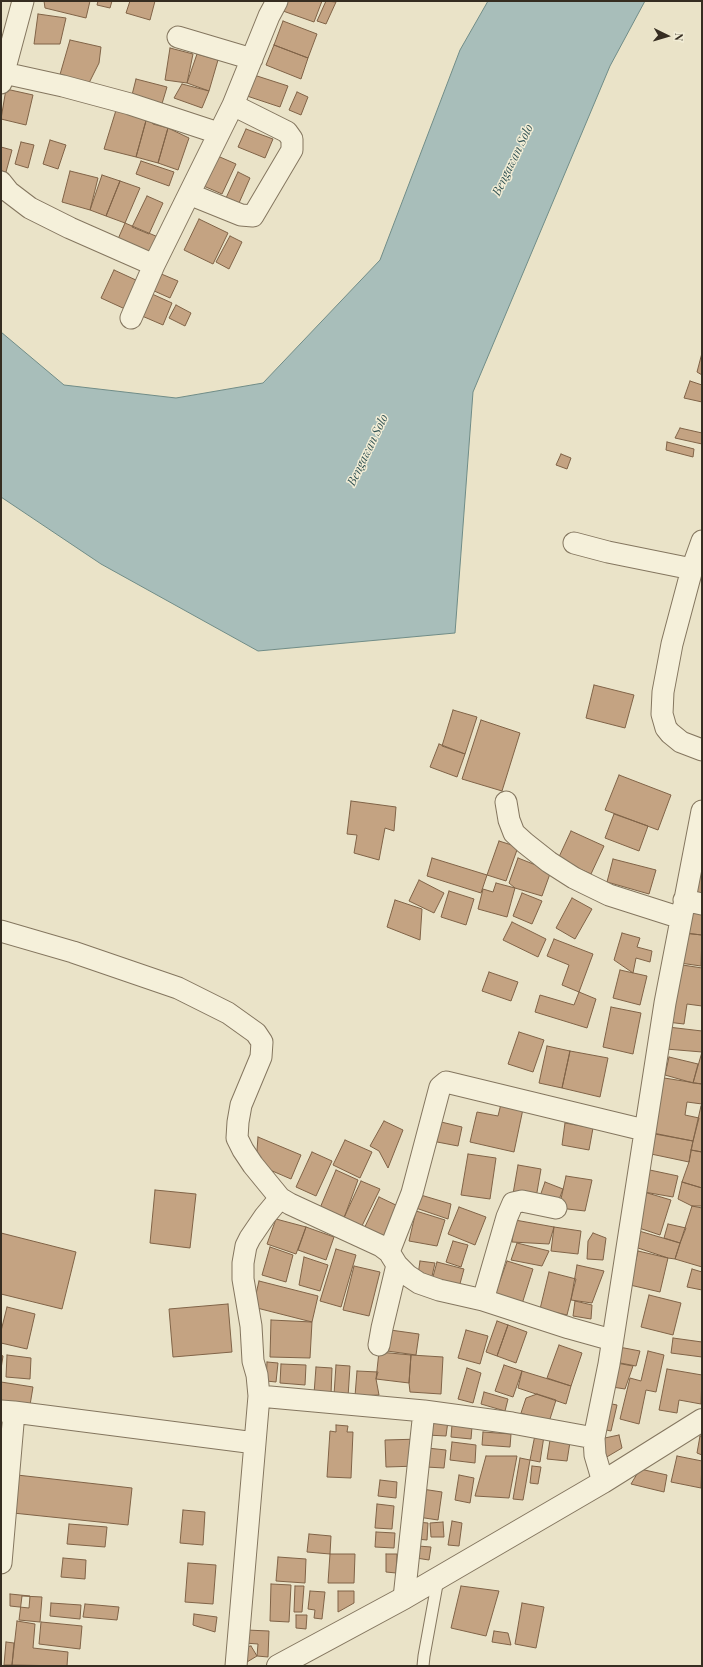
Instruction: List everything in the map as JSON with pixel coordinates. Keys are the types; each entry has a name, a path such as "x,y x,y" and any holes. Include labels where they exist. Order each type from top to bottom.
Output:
{"street":[{"path":"23,1 2,78 63,86 122,102 218,133"},
{"path":"131,318 154,265 233,105 269,16 277,1"},
{"path":"178,37 252,59"},
{"path":"189,194 241,215 253,216 292,150 292,138 287,132 233,105"},
{"path":"1,182 9,192 30,208 70,228 154,265"},
{"path":"702,541 692,569 672,644 662,714 666,728 670,734 681,742 702,750"},
{"path":"574,543 608,552 692,569"},
{"path":"506,802 509,820 514,833 549,862 574,878 596,890 689,907"},
{"path":"603,1482 596,1455 594,1438 630,1232 644,1130 689,907 702,811"},
{"path":"1,931 74,952 178,988 228,1013 256,1033 262,1042 261,1057 241,1105 237,1138 250,1160 280,1198 381,1246 407,1275 418,1283 439,1290 482,1300 612,1340"},
{"path":"379,1345 393,1259 440,1087 446,1082 644,1130"},
{"path":"236,1666 259,1396 257,1375 253,1361 251,1326 242,1263 244,1252 250,1238 280,1198"},
{"path":"482,1300 507,1217 513,1203 522,1201 556,1208"},
{"path":"259,1396 424,1411 512,1423 594,1438"},
{"path":"404,1598 424,1411"},
{"path":"1,1555 7,1412 255,1443"},
{"path":"278,1666 404,1598 603,1482 702,1420"}],"lane":[{"path":"423,1666 438,1578"}],"water":[{"name":"Bengawan Solo","path":"488,1 645,1 610,66 473,392 455,633 258,651 101,564 1,497 1,332 64,385 176,398 263,383 380,260 460,50"}],"building":[{"path":"44,1 90,1 86,18 45,8"},
{"path":"98,1 112,1 110,8 97,5"},
{"path":"130,1 155,1 150,20 126,13"},
{"path":"287,1 322,1 314,22 283,11"},
{"path":"326,1 336,2 326,24 317,21"},
{"path":"38,14 66,18 60,44 34,44"},
{"path":"283,21 317,34 308,58 274,45"},
{"path":"70,40 101,47 99,63 88,85 59,78"},
{"path":"274,45 308,58 301,79 266,65"},
{"path":"170,48 193,54 187,83 165,80"},
{"path":"197,54 218,60 209,91 187,83"},
{"path":"254,75 288,86 280,107 247,96"},
{"path":"136,79 167,87 161,107 131,99"},
{"path":"182,84 209,91 202,108 174,98"},
{"path":"6,89 33,95 26,125 1,119"},
{"path":"297,92 308,97 301,115 289,110"},
{"path":"117,107 147,117 136,157 104,149"},
{"path":"147,117 153,124 168,128 158,163 136,157"},
{"path":"168,128 189,138 178,170 158,163"},
{"path":"246,129 273,139 265,158 238,147"},
{"path":"50,140 66,145 58,169 43,164"},
{"path":"21,142 34,145 28,168 15,164"},
{"path":"1,147 12,150 6,172 1,171"},
{"path":"213,154 236,164 222,194 199,184"},
{"path":"141,161 174,172 169,186 136,174"},
{"path":"70,171 98,178 90,210 62,202"},
{"path":"238,172 250,178 239,203 226,198"},
{"path":"102,175 120,181 106,216 90,210"},
{"path":"120,181 140,188 125,223 106,216"},
{"path":"147,196 163,203 149,234 132,227"},
{"path":"199,219 228,233 213,264 184,250"},
{"path":"125,223 158,237 150,253 118,239"},
{"path":"230,236 242,242 229,269 216,262"},
{"path":"114,270 138,281 125,309 101,298"},
{"path":"159,273 178,281 170,298 152,290"},
{"path":"152,294 172,303 163,325 142,316"},
{"path":"176,305 191,313 185,326 169,318"},
{"path":"702,353 702,375 697,372"},
{"path":"690,381 702,385 702,402 684,398"},
{"path":"680,428 702,433 702,444 675,438"},
{"path":"667,442 694,449 693,457 666,450"},
{"path":"561,454 571,458 567,469 556,465"},
{"path":"594,685 634,695 625,728 586,718"},
{"path":"453,710 477,717 465,754 442,746"},
{"path":"481,720 520,733 502,791 462,779"},
{"path":"439,744 465,754 457,777 430,767"},
{"path":"619,775 671,795 658,830 605,810"},
{"path":"351,801 396,807 394,831 385,828 379,860 354,853 357,835 347,834"},
{"path":"614,814 648,826 639,851 605,838"},
{"path":"571,831 604,846 591,874 558,859"},
{"path":"499,841 518,847 506,881 487,875"},
{"path":"702,847 702,897 691,896"},
{"path":"432,858 487,875 481,893 427,876"},
{"path":"518,858 551,871 542,896 515,888 509,883"},
{"path":"613,859 656,870 649,894 607,882"},
{"path":"419,880 444,893 434,913 409,901"},
{"path":"496,883 515,888 507,917 478,909 483,889 493,892"},
{"path":"449,891 474,899 466,925 441,917"},
{"path":"522,893 542,901 532,924 513,916"},
{"path":"572,898 592,909 575,939 556,928"},
{"path":"395,900 422,909 420,940 387,927"},
{"path":"688,911 702,914 702,935 684,933"},
{"path":"512,922 546,939 538,957 503,940"},
{"path":"622,933 640,938 637,947 652,951 650,962 636,958 633,973 614,960"},
{"path":"684,933 702,935 701,966 680,963"},
{"path":"554,939 593,954 579,992 562,985 569,965 547,956"},
{"path":"676,964 702,968 702,1006 687,1004 684,1024 667,1022"},
{"path":"620,970 647,976 640,1005 613,998"},
{"path":"489,972 518,982 511,1001 482,991"},
{"path":"579,992 596,999 587,1028 535,1012 540,995 574,1005"},
{"path":"611,1007 641,1013 633,1054 603,1047"},
{"path":"668,1027 702,1031 702,1052 666,1049"},
{"path":"519,1032 544,1040 533,1072 508,1064"},
{"path":"547,1046 570,1051 562,1088 539,1083"},
{"path":"570,1051 608,1058 600,1097 562,1088"},
{"path":"702,1052 702,1084 693,1083"},
{"path":"669,1057 698,1064 693,1083 665,1075"},
{"path":"658,1077 702,1084 702,1104 687,1102 685,1115 699,1118 693,1141 648,1132"},
{"path":"501,1104 523,1109 514,1152 470,1142 477,1112 498,1116"},
{"path":"702,1106 702,1152 691,1150"},
{"path":"384,1121 403,1130 388,1168 379,1151 370,1146"},
{"path":"437,1121 462,1127 458,1146 432,1141"},
{"path":"565,1123 593,1128 589,1150 562,1145"},
{"path":"655,1134 693,1141 689,1162 651,1154"},
{"path":"258,1137 301,1155 291,1179 256,1164"},
{"path":"345,1140 372,1152 360,1178 333,1165"},
{"path":"691,1150 702,1152 702,1188 682,1182 689,1162"},
{"path":"312,1152 332,1161 316,1196 296,1187"},
{"path":"468,1154 496,1158 490,1199 461,1195"},
{"path":"518,1165 541,1169 536,1198 513,1194"},
{"path":"645,1169 678,1176 673,1197 644,1192"},
{"path":"336,1170 358,1180 344,1218 320,1208"},
{"path":"566,1176 592,1180 585,1211 559,1208"},
{"path":"361,1181 380,1189 359,1232 341,1224"},
{"path":"545,1182 563,1189 557,1205 538,1202"},
{"path":"682,1182 702,1188 702,1206 692,1206 678,1199"},
{"path":"155,1190 196,1194 190,1248 150,1243"},
{"path":"644,1192 671,1200 660,1235 633,1226"},
{"path":"414,1193 451,1204 448,1219 410,1206"},
{"path":"379,1197 400,1207 382,1243 362,1233"},
{"path":"692,1206 702,1208 702,1267 675,1259"},
{"path":"459,1207 486,1217 475,1245 448,1234"},
{"path":"416,1211 445,1220 437,1246 409,1241"},
{"path":"276,1219 306,1227 296,1254 267,1244"},
{"path":"515,1220 554,1227 549,1244 512,1242"},
{"path":"668,1224 686,1228 680,1243 664,1238"},
{"path":"306,1227 334,1237 326,1260 298,1250"},
{"path":"554,1227 581,1231 578,1254 551,1251"},
{"path":"639,1231 680,1243 675,1259 635,1247"},
{"path":"1,1233 76,1252 62,1309 1,1294"},
{"path":"593,1233 606,1238 603,1260 587,1259 588,1241"},
{"path":"453,1241 468,1245 461,1267 446,1262"},
{"path":"517,1243 549,1251 542,1266 511,1260"},
{"path":"270,1247 293,1255 286,1282 262,1275"},
{"path":"336,1249 356,1255 341,1307 320,1301"},
{"path":"638,1251 668,1258 660,1292 630,1285"},
{"path":"304,1257 328,1265 320,1291 299,1285"},
{"path":"420,1261 435,1263 430,1285 417,1282"},
{"path":"507,1261 533,1269 522,1304 495,1295"},
{"path":"437,1262 464,1269 458,1291 431,1284"},
{"path":"577,1265 604,1271 592,1303 571,1300"},
{"path":"354,1266 380,1272 369,1316 343,1310"},
{"path":"692,1269 702,1272 702,1290 687,1287"},
{"path":"549,1272 576,1279 567,1315 540,1309"},
{"path":"259,1281 318,1296 312,1322 253,1307"},
{"path":"649,1295 681,1303 673,1335 641,1327"},
{"path":"575,1301 592,1305 591,1319 573,1316"},
{"path":"228,1304 232,1352 173,1357 169,1309"},
{"path":"7,1307 35,1314 27,1349 1,1343 1,1331"},
{"path":"271,1320 312,1322 310,1358 270,1357"},
{"path":"497,1321 508,1325 497,1356 486,1352"},
{"path":"508,1325 527,1332 516,1363 497,1356"},
{"path":"383,1329 419,1334 416,1355 380,1350"},
{"path":"466,1330 488,1336 480,1364 458,1358"},
{"path":"673,1338 702,1342 702,1357 671,1353"},
{"path":"559,1345 582,1353 571,1386 547,1378"},
{"path":"619,1347 640,1351 636,1366 615,1362"},
{"path":"648,1351 664,1355 656,1392 646,1390 639,1424 620,1419 630,1378 641,1381"},
{"path":"379,1352 411,1355 409,1383 376,1379"},
{"path":"1,1355 3,1356 1,1369"},
{"path":"7,1355 31,1358 30,1379 6,1377"},
{"path":"411,1355 443,1357 441,1394 410,1392 409,1383"},
{"path":"267,1362 278,1363 276,1382 266,1381"},
{"path":"611,1362 633,1366 625,1389 606,1386"},
{"path":"281,1364 306,1365 305,1385 280,1383"},
{"path":"336,1365 350,1366 348,1397 334,1395"},
{"path":"504,1365 522,1371 513,1397 495,1391"},
{"path":"316,1367 332,1368 331,1395 314,1394"},
{"path":"467,1368 481,1373 473,1403 458,1399"},
{"path":"667,1369 702,1375 701,1404 679,1400 677,1413 659,1410"},
{"path":"357,1371 378,1372 376,1379 379,1395 355,1396"},
{"path":"522,1371 571,1386 566,1404 518,1388"},
{"path":"1,1382 33,1387 29,1411 1,1407"},
{"path":"484,1392 508,1399 505,1411 481,1404"},
{"path":"537,1394 556,1400 549,1422 521,1413 526,1398"},
{"path":"607,1403 617,1405 611,1431 602,1429"},
{"path":"428,1420 448,1421 446,1436 427,1435"},
{"path":"336,1425 348,1426 347,1432 353,1432 351,1478 327,1477 330,1431 336,1432"},
{"path":"452,1425 472,1427 471,1439 451,1437"},
{"path":"483,1432 511,1434 510,1447 482,1445"},
{"path":"535,1435 544,1436 540,1462 530,1460"},
{"path":"619,1435 622,1448 605,1458 600,1439"},
{"path":"700,1436 702,1436 702,1455 697,1453"},
{"path":"421,1439 418,1466 386,1467 385,1440"},
{"path":"550,1440 570,1442 567,1461 547,1459"},
{"path":"452,1442 476,1445 475,1463 450,1460"},
{"path":"427,1448 446,1450 444,1468 426,1467"},
{"path":"486,1456 517,1456 509,1498 475,1496"},
{"path":"677,1456 702,1461 701,1488 671,1482"},
{"path":"520,1458 530,1460 523,1500 513,1499"},
{"path":"532,1466 541,1467 538,1484 530,1483"},
{"path":"640,1469 667,1475 664,1492 631,1484"},
{"path":"17,1475 132,1488 128,1525 13,1513"},
{"path":"459,1475 474,1478 470,1503 455,1500"},
{"path":"380,1480 397,1482 396,1498 378,1496"},
{"path":"422,1489 442,1492 438,1520 418,1517"},
{"path":"377,1504 394,1506 392,1529 375,1528"},
{"path":"183,1510 205,1512 203,1545 180,1543"},
{"path":"452,1521 462,1523 459,1546 448,1545"},
{"path":"417,1522 428,1523 427,1540 416,1539"},
{"path":"443,1522 444,1537 431,1537 430,1523"},
{"path":"69,1524 107,1527 105,1547 67,1544"},
{"path":"376,1532 395,1533 394,1548 375,1547"},
{"path":"309,1534 331,1536 330,1554 307,1552"},
{"path":"418,1546 431,1547 429,1560 416,1558"},
{"path":"330,1554 355,1554 354,1583 328,1583"},
{"path":"386,1554 397,1554 396,1573 386,1572"},
{"path":"278,1557 306,1559 305,1583 276,1581"},
{"path":"63,1558 86,1560 85,1579 61,1577"},
{"path":"188,1563 216,1565 213,1604 185,1602"},
{"path":"271,1584 291,1585 289,1622 270,1621"},
{"path":"295,1586 304,1586 302,1612 294,1612"},
{"path":"461,1586 499,1591 486,1636 451,1628"},
{"path":"310,1591 325,1592 322,1619 314,1618 315,1610 308,1609"},
{"path":"338,1591 354,1591 354,1603 338,1612"},
{"path":"10,1594 30,1596 29,1608 10,1606"},
{"path":"22,1596 42,1597 40,1622 19,1620"},
{"path":"51,1603 81,1605 80,1619 50,1616"},
{"path":"522,1603 544,1607 536,1648 515,1644"},
{"path":"85,1604 119,1607 117,1620 83,1617"},
{"path":"194,1614 217,1617 215,1632 193,1625"},
{"path":"296,1615 307,1615 306,1629 296,1628"},
{"path":"17,1621 35,1624 33,1648 68,1652 67,1666 12,1665"},
{"path":"41,1622 82,1626 80,1649 39,1644"},
{"path":"246,1630 269,1631 268,1657 257,1656 258,1644 245,1643"},
{"path":"494,1631 508,1633 511,1645 492,1642"},
{"path":"6,1642 14,1643 12,1665 4,1665"},
{"path":"251,1646 257,1656 247,1662 241,1648"}]}
